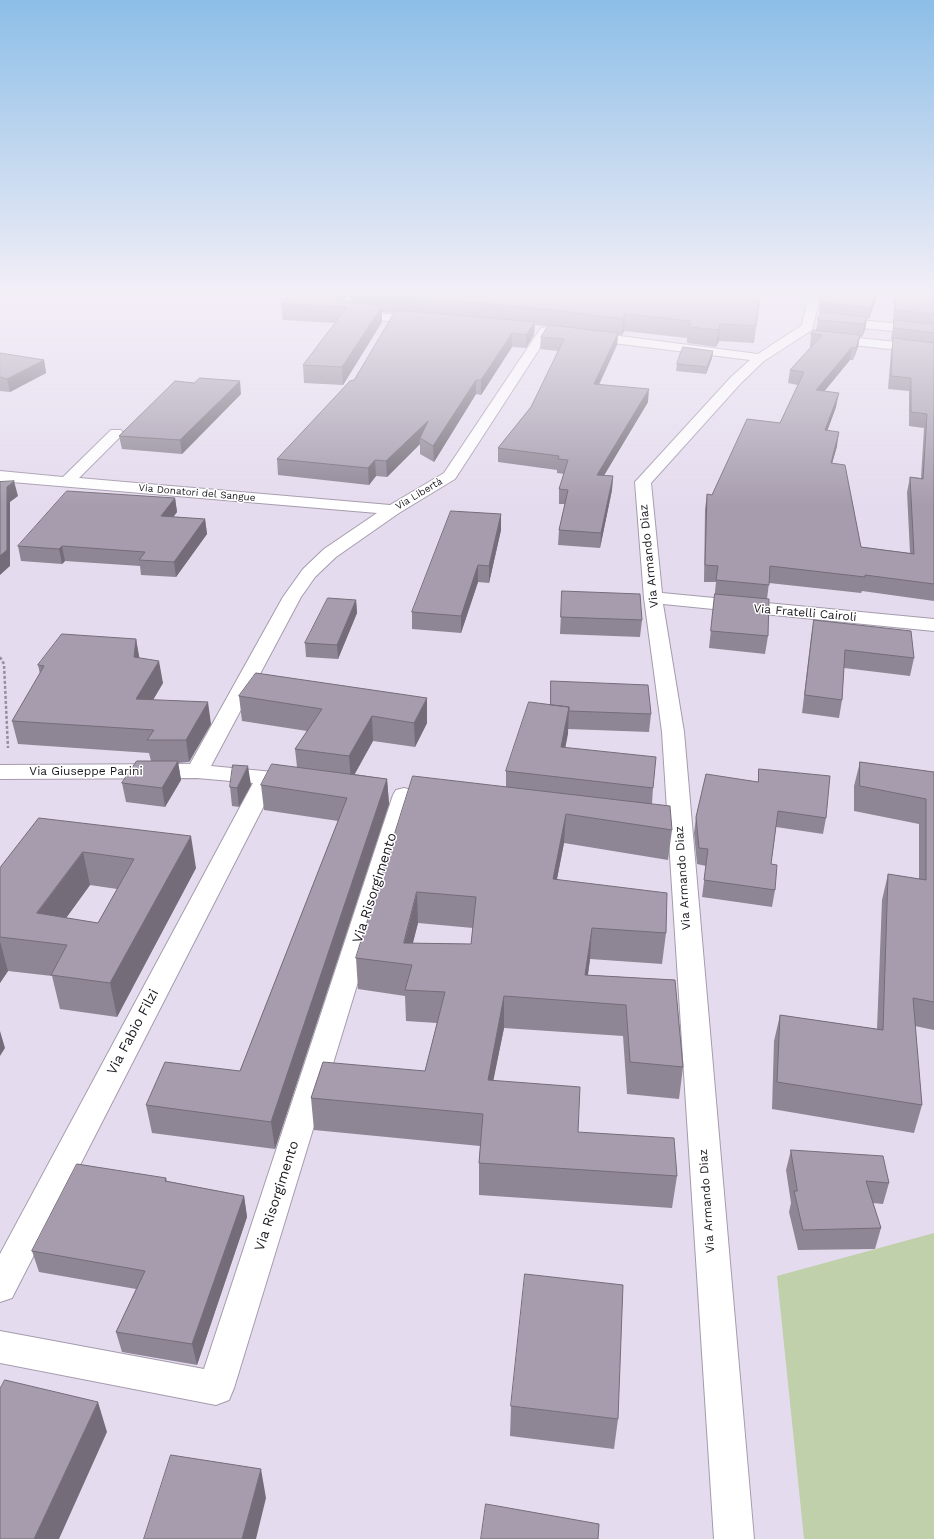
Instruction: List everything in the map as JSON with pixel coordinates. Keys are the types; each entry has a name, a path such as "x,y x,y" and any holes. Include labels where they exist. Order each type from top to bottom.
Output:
{"street":[{"name":"Via Libertà","path":"197,771 292,597 309,573 330,553 393,510 450,476 525,363"},
{"name":"Via Armando Diaz","path":"734,1539 667,826 673,732 653,598 643,482 736,380 755,363"},
{"path":"67,482 116,433"},
{"name":"Via Donatori del Sangue","path":"0,476 393,510"},
{"name":"Via Fratelli Cairoli","path":"653,598 934,625"},
{"name":"Via Giuseppe Parini","path":"3,778 197,771 312,784"},
{"name":"Via Fabio Filzi","path":"0,1287 267,778"},
{"name":"Via Risorgimento","path":"0,1347 216,1388 405,795"}],"path":[{"path":"0,657 4,664 8,721 3,778"}],"green space":[{"path":"934,1233 934,1539 804,1539 777,1276"}],"building":[{"path":"0,363 39,363 7,379 0,377"},
{"path":"305,363 345,363 342,367 303,365"},
{"path":"364,363 492,363 481,380 476,380 433,446 420,438 428,421 386,461 375,460 368,468 277,459 350,381 354,380"},
{"path":"552,363 604,363 594,384 649,389 597,475 613,476 601,533 559,530 568,490 559,489 568,460 558,459 559,456 498,448 531,407"},
{"path":"677,363 709,363 707,367 677,364"},
{"path":"797,363 839,363 816,390 839,393 825,430 839,432 831,463 845,465 861,547 914,554 910,477 923,479 927,414 911,412 911,378 891,376 892,363 934,363 934,584 865,575 865,577 770,566 769,585 716,580 718,566 705,565 707,494 712,495 747,419 780,423 804,372 790,370"},
{"path":"200,378 240,381 180,440 119,436 175,381 194,383"},
{"path":"14,481 7,487 7,550 0,556 0,482"},
{"path":"67,491 175,498 161,516 205,519 174,562 139,560 145,552 62,546 59,549 18,546"},
{"path":"451,511 501,514 489,566 478,565 461,616 412,612"},
{"path":"562,591 640,594 642,620 561,617"},
{"path":"715,594 769,599 768,636 711,631"},
{"path":"328,598 356,600 337,645 305,643"},
{"path":"814,620 911,631 914,658 845,650 842,700 805,695"},
{"path":"62,634 136,639 134,657 159,661 136,699 208,702 186,740 147,740 154,730 12,721 44,666 38,665"},
{"path":"256,673 427,698 414,723 372,716 349,756 295,749 322,709 239,696"},
{"path":"551,681 648,685 651,714 569,711 569,707 551,705"},
{"path":"529,702 569,707 561,747 656,757 653,788 506,771"},
{"path":"137,761 178,761 162,788 122,783"},
{"path":"860,762 934,772 934,1002 913,998 922,1105 777,1082 780,1015 883,1030 888,874 926,880 926,799 860,786"},
{"path":"272,764 387,779 271,1122 146,1105 165,1062 240,1071 347,798 261,785"},
{"path":"233,765 248,766 237,788 230,787"},
{"path":"759,769 830,776 826,818 778,811 771,864 777,865 775,890 704,880 708,849 699,848 696,817 706,774 758,782"},
{"path":"413,776 670,806 672,830 566,814 553,879 667,893 666,933 592,928 585,975 675,980 683,1067 630,1062 626,1005 504,996 488,1080 580,1087 578,1132 674,1138 677,1176 479,1163 483,1114 311,1098 323,1062 425,1071 445,992 405,990 412,965 356,958","holes":["417,892 476,897 471,944 404,943"]},
{"path":"39,818 191,836 110,983 51,975 67,945 0,937 0,868","holes":["83,852 134,859 98,923 37,913"]},
{"path":"791,1150 883,1156 889,1183 866,1181 881,1228 803,1230 794,1191 797,1191"},
{"path":"77,1164 166,1178 165,1181 244,1196 192,1344 116,1332 145,1271 32,1251"},
{"path":"525,1274 623,1285 618,1419 511,1406"},
{"path":"5,1380 98,1402 34,1539 0,1539 0,1389"},
{"path":"171,1455 261,1469 242,1539 144,1539"},
{"path":"486,1504 599,1524 598,1539 481,1539"}]}
